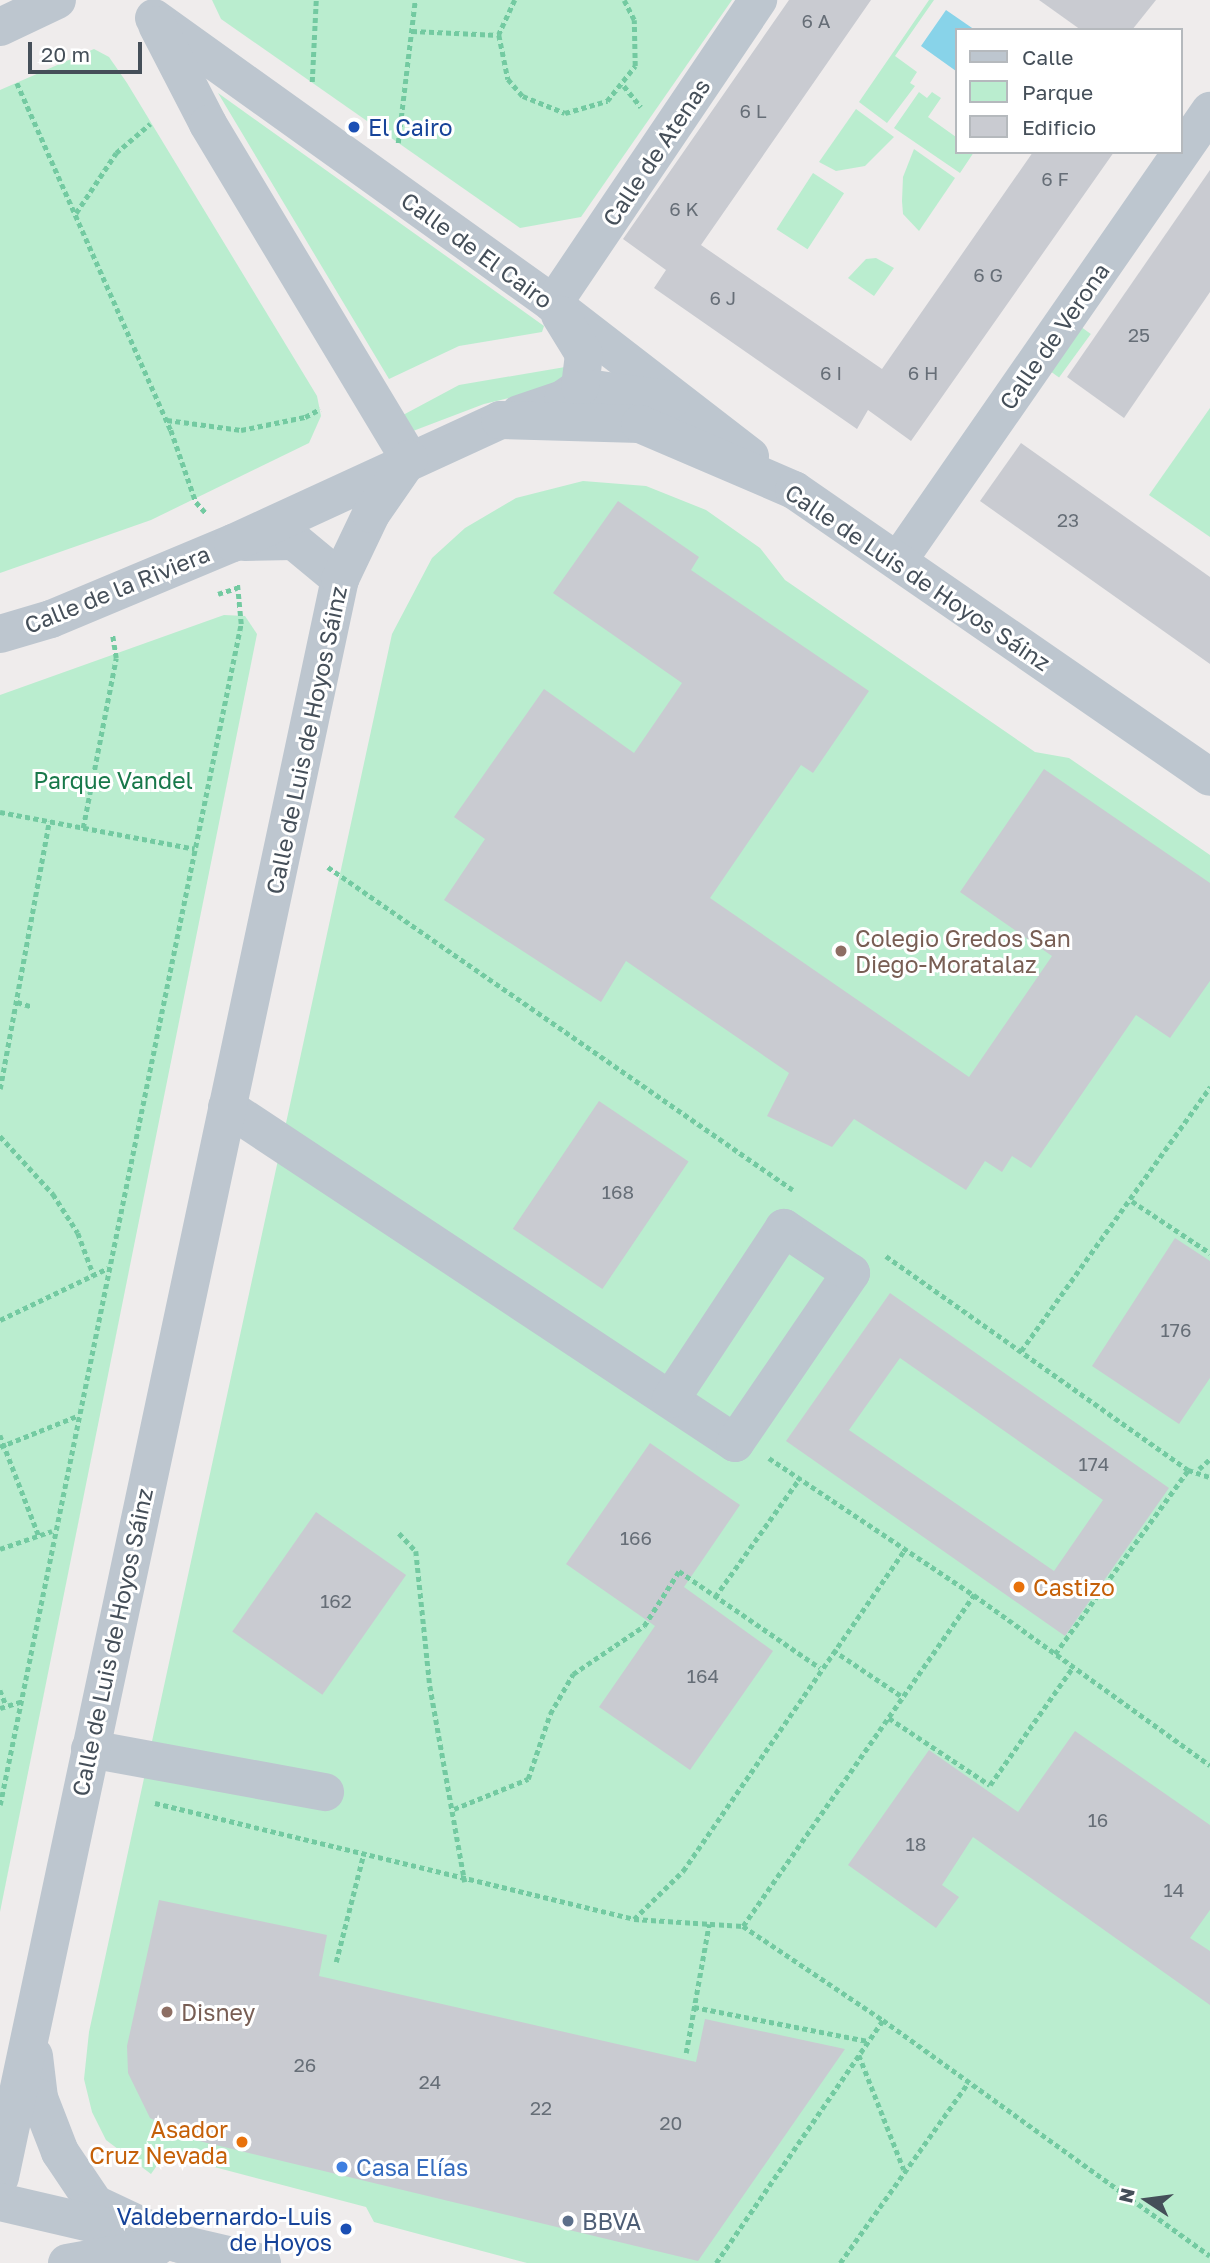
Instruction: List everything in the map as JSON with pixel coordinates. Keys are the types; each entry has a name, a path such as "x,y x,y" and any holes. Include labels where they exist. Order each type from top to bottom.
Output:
{"street":[{"path":"0,27 57,0"},
{"name":"Calle de Atenas","path":"554,304 758,0"},
{"name":"Calle de El Cairo","path":"147,9 554,304 794,490"},
{"name":"Calle de El Cairo","path":"147,9 208,124 409,459"},
{"name":"Calle de Verona","path":"1182,151 1210,111"},
{"name":"Calle de Verona","path":"898,561 1180,154"},
{"path":"554,304 584,354 580,387"},
{"path":"500,420 563,399 580,387 681,403"},
{"name":"Calle de Luis de Hoyos Sáinz","path":"0,2177 340,579 371,514 409,459 500,420 640,424 794,490 1210,777"},
{"name":"Calle de la Riviera","path":"0,634 51,619 233,543 409,459"},
{"name":"Calle de la Riviera","path":"233,543 294,541 340,579"},
{"path":"228,1107 736,1443 851,1273 784,1228 671,1399"},
{"path":"90,1749 325,1792"},
{"path":"31,2034 39,2098 60,2152 95,2204 180,2244"},
{"path":"0,2202 262,2263"},
{"path":"67,2263 180,2244"}],"path":[{"path":"312,85 316,0"},
{"path":"398,143 415,0"},
{"path":"515,0 499,35 508,79 542,108 587,111 624,86 638,43 624,0"},
{"path":"412,31 499,35"},
{"path":"0,1805 53,1531 241,624 233,543 196,502 166,419 17,83"},
{"path":"624,86 649,116"},
{"path":"75,214 116,153 150,124"},
{"path":"166,419 241,430 305,417 320,409"},
{"path":"83,828 116,658 112,632"},
{"path":"0,812 195,849"},
{"path":"0,1089 49,821"},
{"path":"328,867 799,1193"},
{"path":"17,1002 30,1006"},
{"path":"1020,1351 1132,1201 1210,1087"},
{"path":"0,1136 53,1194 78,1233 94,1276"},
{"path":"1132,1201 1210,1253"},
{"path":"882,1253 1188,1470 1199,1469 1210,1459"},
{"path":"0,1320 108,1268"},
{"path":"2,1446 78,1416"},
{"path":"0,1435 39,1536"},
{"path":"761,1452 974,1595 1210,1765"},
{"path":"1199,1469 1210,1477"},
{"path":"1055,1654 1188,1470"},
{"path":"715,1597 800,1478"},
{"path":"0,1549 53,1531"},
{"path":"399,1533 416,1551 430,1686 465,1882"},
{"path":"634,1919 682,1871 820,1668 905,1549"},
{"path":"454,1809 528,1779 550,1714 573,1674 644,1626 679,1571 820,1668"},
{"path":"743,1926 974,1595"},
{"path":"833,1650 903,1697"},
{"path":"889,1718 990,1784 1073,1667"},
{"path":"0,1690 3,1706 20,1702"},
{"path":"147,1801 465,1882 634,1919 743,1926 883,2020 967,2084 1210,2256"},
{"path":"337,1962 363,1856"},
{"path":"686,2053 709,1924"},
{"path":"694,2007 868,2041"},
{"path":"716,2263 883,2020"},
{"path":"859,2055 904,2171"},
{"path":"840,2263 967,2084"}],"green space":[{"path":"212,0 732,0 581,217 520,228 221,19"},
{"path":"929,0 934,0 895,56 917,72 910,83 915,86 887,123 859,102"},
{"path":"94,49 109,57 127,83 317,396 321,416 309,443 151,520 0,573 0,90"},
{"path":"919,92 927,98 932,92 941,98 928,117 954,136 954,154 973,154 960,173 894,128"},
{"path":"218,93 544,326 542,332 459,346 389,379"},
{"path":"856,109 894,137 865,166 836,171 819,162"},
{"path":"914,149 955,178 919,231 903,214 902,201 903,177"},
{"path":"813,173 844,193 808,249 777,229"},
{"path":"876,258 894,268 874,296 848,278 866,259"},
{"path":"1073,321 1091,334 1059,378 1041,365"},
{"path":"577,365 570,383 484,404 413,431 403,415 459,385"},
{"path":"1210,408 1210,537 1149,495"},
{"path":"583,481 646,486 706,510 760,548 785,580 1035,752 1069,758 1210,855 1210,2263 527,2263 374,2222 366,2207 165,2154 151,2174 106,2140 92,2112 84,2079 89,2032 392,634 432,558 465,528 516,498"},
{"name":"Parque Vandel","path":"224,615 245,616 257,634 0,1912 0,695"}],"water":[{"path":"946,10 972,28 954,28 954,70 921,46"}],"building":[{"path":"789,0 871,0 701,245 882,369 1032,154 1113,154 911,441 868,410 857,429 654,288 666,270 623,239"},
{"path":"1039,0 1156,0 1134,28 1078,28"},
{"path":"1210,170 1210,292 1124,418 1067,377"},
{"path":"1021,443 1210,577 1210,664 980,501"},
{"path":"618,501 699,557 691,570 869,691 813,773 801,765 710,898 969,1077 1052,956 960,892 1044,769 1210,883 1210,981 1170,1038 1136,1015 1031,1168 1012,1156 1002,1172 985,1161 966,1190 854,1119 832,1147 767,1116 789,1073 626,961 601,1002 444,900 485,839 454,817 544,689 634,753 682,683 553,593"},
{"path":"599,1101 689,1161 602,1289 513,1229"},
{"path":"1175,1238 1210,1261 1210,1378 1179,1424 1092,1366"},
{"path":"890,1293 1169,1488 1065,1636 786,1441","holes":["900,1358 1103,1500 1054,1571 849,1430"]},
{"path":"650,1443 740,1505 684,1587 773,1651 690,1770 599,1707 655,1626 566,1564"},
{"path":"316,1512 406,1575 322,1695 232,1632"},
{"path":"1075,1731 1210,1825 1210,1910 1190,1938 1210,1951 1210,2005 973,1837 942,1885 959,1897 936,1928 848,1865 929,1750 1018,1812"},
{"path":"159,1900 327,1935 319,1976 696,2062 705,2019 845,2049 698,2261 195,2140 150,2118 128,2073 127,2046"}],"place":[{"name":"El Cairo","path":"354,127"},
{"name":"Colegio Gredos San Diego-Moratalaz","path":"841,951"},
{"name":"Castizo","path":"1019,1587"},
{"name":"Disney","path":"167,2012"},
{"name":"Asador Cruz Nevada","path":"242,2142"},
{"name":"Casa Elías","path":"342,2167"},
{"name":"BBVA","path":"568,2221"},
{"name":"Valdebernardo-Luis de Hoyos","path":"346,2229"}]}
